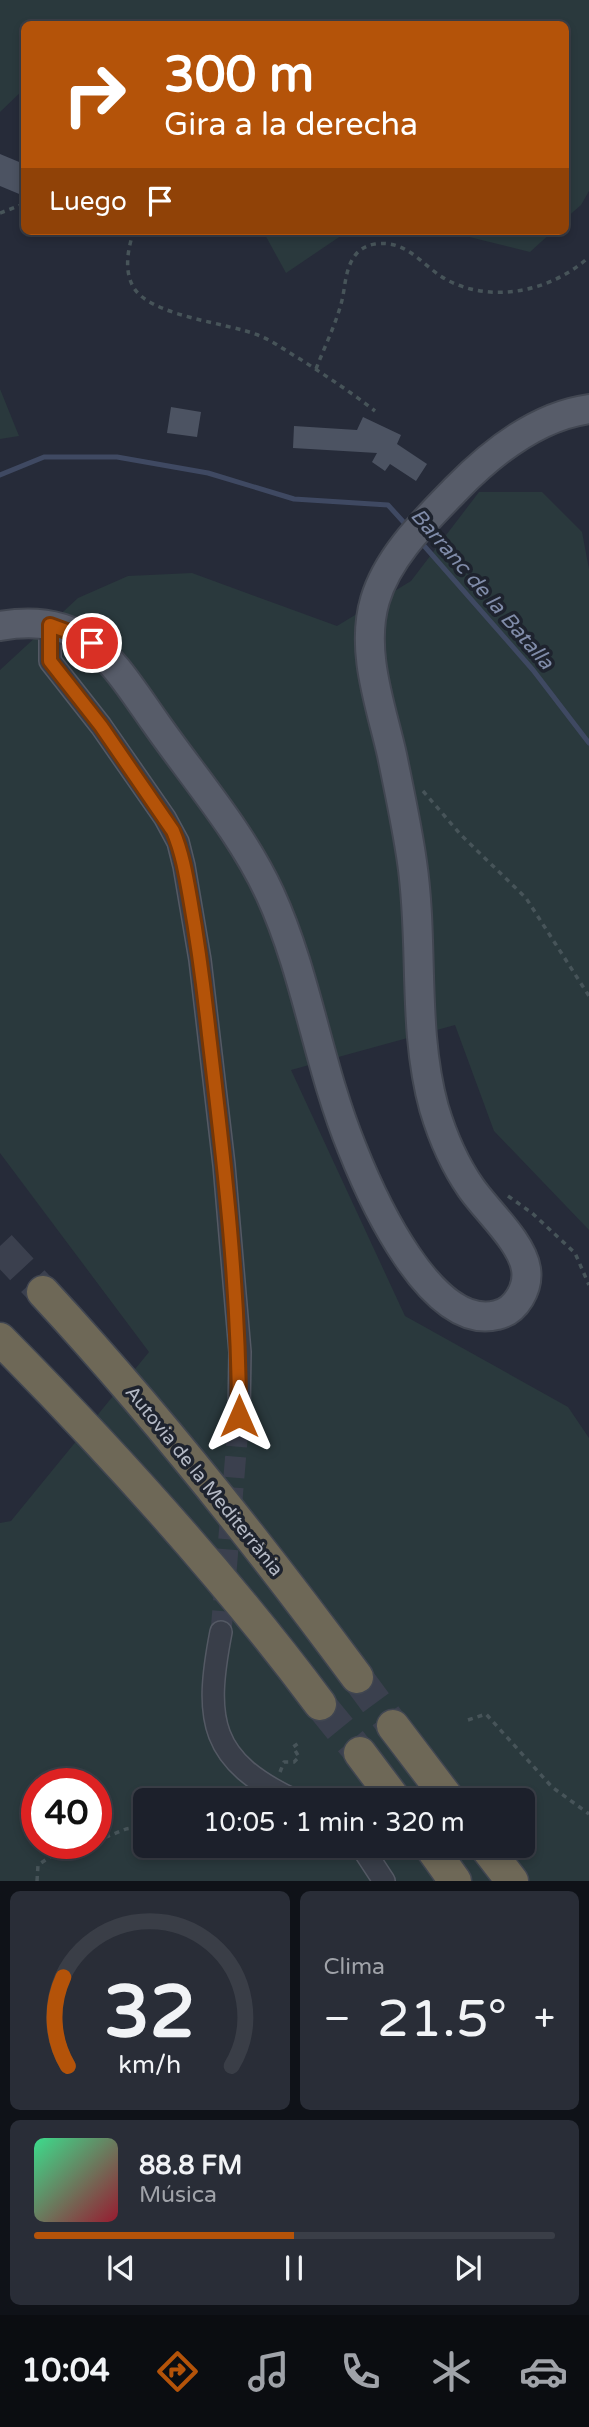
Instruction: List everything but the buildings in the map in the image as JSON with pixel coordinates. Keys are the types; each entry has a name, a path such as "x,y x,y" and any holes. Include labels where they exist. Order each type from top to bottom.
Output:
{"highway":[{"name":"Autovia de la Mediterrània","path":"43,1292 143,1404 228,1506 357,1677"},
{"path":"0,1339 158,1505 281,1652 320,1704"},
{"path":"393,1726 440,1788"},
{"path":"360,1753 387,1788"},
{"path":"439,1858 455,1881"},
{"path":"494,1858 512,1881"}],"main road":[{"path":"0,626 16,623 50,625 92,643 112,663 194,773 254,862 283,925 351,1147 377,1202 413,1264 446,1303 475,1315 498,1315 514,1306 520,1298 527,1270 514,1244 468,1184 453,1156 435,1110 429,1082 421,1004 412,863 377,695 369,638 376,598 394,562 423,523 491,455 572,412 589,410"}],"street":[{"path":"50,625 50,661 101,726 165,818 178,842 184,866 200,960 224,1165 240,1352 239,1416"},
{"path":"221,1632 212,1676 212,1702 216,1725 226,1747 239,1765 257,1781 271,1788"},
{"path":"369,1858 384,1881"}],"path":[{"path":"0,213 21,205"},
{"path":"133,235 127,265 133,286 139,295 165,308 255,334 316,369 376,411"},
{"path":"316,369 342,301 345,279 354,256 365,247 381,243 401,247 450,281 496,293 520,291 544,284 562,277 589,257"},
{"path":"418,785 461,835 526,898 589,996"},
{"path":"498,1188 532,1213 575,1253 589,1285"},
{"path":"468,1720 486,1714 552,1787 589,1814"},
{"path":"287,1788 281,1769 284,1762 294,1762 299,1757 293,1748 300,1742"},
{"path":"112,1835 133,1828"},
{"path":"37,1881 38,1865 46,1859"}],"shaded area":[{"path":"0,0 589,0 589,191 581,205 569,216 569,21 21,21 21,92 0,112"},
{"path":"265,235 342,235 286,273"},
{"path":"461,235 549,235 530,252"},
{"path":"0,389 19,436 0,439"},
{"path":"479,492 542,492 582,532 589,569 589,1230 494,1131 455,1025 291,1070 405,1316 568,1407 589,1438 589,1881 0,1881 0,1523 11,1521 149,1352 0,1153 0,670 78,598 128,576 192,573 337,626 411,581"}],"waterway":[{"name":"Barranc de la Batalla","path":"0,475 44,457 117,457 208,473 294,499 388,505 408,527"},
{"name":"Barranc de la Batalla","path":"419,540 533,670 589,743"}],"tunnel":[{"path":"0,1246 43,1292"},
{"path":"221,1632 239,1416"},
{"path":"357,1677 393,1726"},
{"path":"320,1704 360,1753"}],"route":[{"path":"92,643 50,625 50,661 101,726 165,818 178,842 184,866 205,1000 224,1165 240,1352 239,1416"}]}
